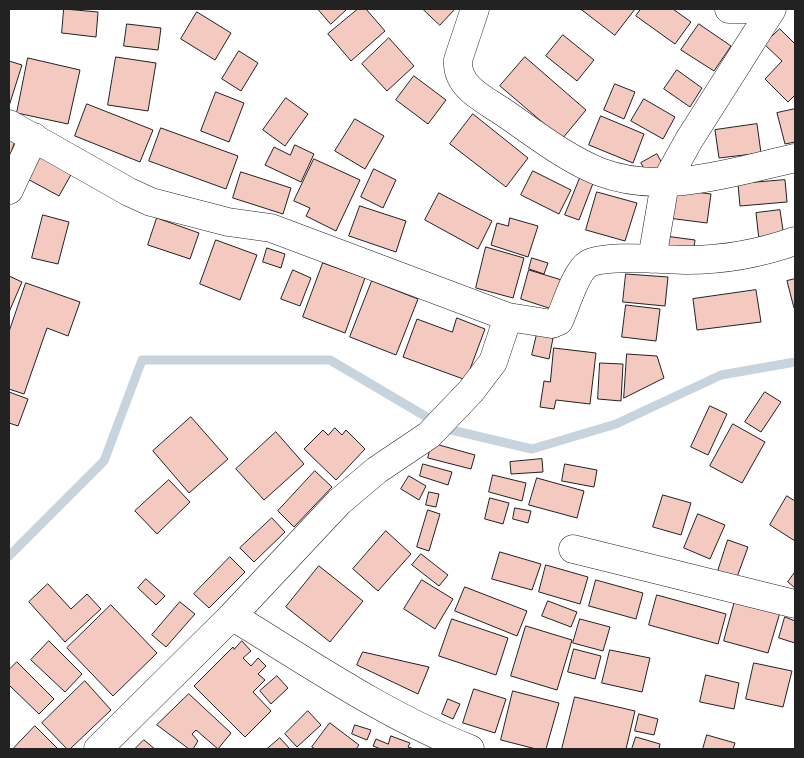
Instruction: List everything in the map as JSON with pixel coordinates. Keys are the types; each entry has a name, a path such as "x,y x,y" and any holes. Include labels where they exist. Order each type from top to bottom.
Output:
{"street":[{"path":"475,9 458,60 458,68 466,86 560,150 599,171 621,178 665,184 795,158"},
{"path":"729,9 750,9"},
{"path":"652,259 665,184 689,140 772,9"},
{"path":"9,124 129,192 151,202 228,222 271,228 508,317 552,324 559,321 579,274 588,264 604,261 652,259 688,260 745,254 795,241"},
{"path":"9,190 34,137"},
{"path":"98,749 232,616 340,502 377,470 429,435 471,391 493,362 508,317"},
{"path":"572,549 795,604"},
{"path":"232,616 385,708 434,735 470,749"}],"building":[{"path":"64,9 98,12 96,37 62,33"},
{"path":"318,9 347,9 331,24"},
{"path":"358,9 366,9 385,31 351,61 328,34"},
{"path":"423,9 455,9 440,25"},
{"path":"581,9 635,9 615,35"},
{"path":"641,9 673,9 691,22 675,44 636,16"},
{"path":"197,12 231,33 215,60 181,39"},
{"path":"127,24 161,28 158,50 124,46"},
{"path":"699,24 731,46 714,71 681,50"},
{"path":"780,29 795,44 795,95 788,102 765,79 782,61 764,44"},
{"path":"563,35 594,60 577,81 546,56"},
{"path":"389,38 414,66 387,91 362,64"},
{"path":"239,51 258,63 241,91 222,79"},
{"path":"116,57 156,63 148,111 108,105"},
{"path":"525,57 586,110 562,139 500,86"},
{"path":"28,58 80,70 68,124 17,113"},
{"path":"9,61 22,65 9,106"},
{"path":"677,70 702,88 690,107 664,89"},
{"path":"414,76 446,100 428,124 396,100"},
{"path":"615,84 635,92 624,119 604,110"},
{"path":"216,92 244,103 229,142 201,131"},
{"path":"286,98 308,114 285,146 263,130"},
{"path":"644,99 675,117 663,139 631,121"},
{"path":"87,104 153,130 140,162 75,136"},
{"path":"795,109 795,142 785,144 777,113"},
{"path":"473,114 528,158 506,187 450,144"},
{"path":"601,116 644,134 633,163 589,145"},
{"path":"355,119 384,136 365,169 335,151"},
{"path":"757,124 761,153 719,158 715,130"},
{"path":"161,128 238,156 226,189 149,161"},
{"path":"9,138 15,141 9,158"},
{"path":"295,145 314,154 301,182 265,165 274,147 290,155"},
{"path":"37,150 73,171 59,196 22,176"},
{"path":"657,154 663,165 647,174 641,163"},
{"path":"314,159 360,180 336,231 306,216 310,208 294,201"},
{"path":"374,169 396,180 383,208 361,197"},
{"path":"533,171 571,190 559,214 521,195"},
{"path":"241,172 291,188 283,214 233,198"},
{"path":"582,173 595,178 579,220 565,215"},
{"path":"785,180 787,202 740,206 738,184"},
{"path":"672,189 711,194 707,223 668,218"},
{"path":"597,192 637,203 625,241 586,230"},
{"path":"439,193 492,221 478,249 425,220"},
{"path":"360,206 406,221 396,252 349,236"},
{"path":"780,210 784,237 759,240 756,213"},
{"path":"43,215 69,222 58,264 32,258"},
{"path":"157,218 199,233 190,259 148,245"},
{"path":"510,218 538,226 528,257 491,245 497,223 508,226"},
{"path":"665,236 695,240 693,256 663,253"},
{"path":"216,240 257,255 240,300 200,284"},
{"path":"486,247 524,258 513,298 476,288"},
{"path":"267,248 285,254 281,268 263,262"},
{"path":"532,258 548,263 544,274 529,269"},
{"path":"323,263 365,278 345,333 303,317"},
{"path":"293,270 311,278 300,306 281,299"},
{"path":"529,270 565,281 555,310 521,299"},
{"path":"626,274 668,277 665,306 623,302"},
{"path":"9,276 22,282 9,312"},
{"path":"795,279 795,308 794,308 787,281"},
{"path":"372,281 418,299 396,355 350,337"},
{"path":"26,283 80,302 68,336 47,328 24,394 9,389 9,332"},
{"path":"756,290 761,322 697,330 693,299"},
{"path":"626,305 660,309 656,341 622,337"},
{"path":"457,318 485,329 466,380 403,357 417,319 452,332"},
{"path":"537,334 553,338 549,359 532,355"},
{"path":"554,348 596,353 590,404 556,400 554,409 540,407 544,381 550,382"},
{"path":"627,354 657,356 664,378 624,398"},
{"path":"600,363 623,364 621,401 598,399"},
{"path":"9,392 28,399 18,426 9,423"},
{"path":"765,392 781,402 761,432 745,422"},
{"path":"710,406 727,414 708,455 691,447"},
{"path":"191,417 228,459 189,493 153,451"},
{"path":"733,424 765,442 742,483 710,466"},
{"path":"335,428 342,435 346,430 365,449 336,480 304,449 323,430 328,435"},
{"path":"276,432 304,464 264,500 236,469"},
{"path":"432,443 475,455 471,469 428,458"},
{"path":"542,459 543,472 511,474 510,462"},
{"path":"423,464 452,472 448,485 420,476"},
{"path":"565,464 597,470 594,487 562,481"},
{"path":"315,471 332,487 294,527 278,511"},
{"path":"493,475 526,483 522,501 489,492"},
{"path":"409,476 426,486 419,500 401,489"},
{"path":"537,478 584,491 577,518 529,505"},
{"path":"169,480 190,502 157,534 135,511"},
{"path":"429,492 439,494 436,507 426,505"},
{"path":"663,495 691,503 681,535 653,527"},
{"path":"787,496 795,501 795,541 770,525"},
{"path":"490,498 509,503 503,524 485,519"},
{"path":"515,508 531,511 528,523 513,519"},
{"path":"428,510 440,514 429,551 417,547"},
{"path":"698,514 725,525 710,559 684,548"},
{"path":"272,518 285,532 254,562 240,548"},
{"path":"386,531 411,554 378,591 353,569"},
{"path":"728,540 748,547 737,577 718,571"},
{"path":"500,552 541,564 532,590 492,579"},
{"path":"421,554 448,575 439,586 412,565"},
{"path":"230,557 245,572 209,608 194,594"},
{"path":"546,565 588,577 580,604 539,592"},
{"path":"319,566 363,601 330,642 286,607"},
{"path":"795,572 795,588 788,582"},
{"path":"146,579 165,596 156,605 138,588"},
{"path":"422,580 453,599 435,629 404,609"},
{"path":"596,580 643,593 636,619 589,606"},
{"path":"48,584 71,609 87,594 101,609 65,642 29,602"},
{"path":"465,587 527,611 517,636 455,611"},
{"path":"657,595 726,614 718,644 649,625"},
{"path":"736,597 781,609 768,653 724,641"},
{"path":"548,601 577,612 571,627 542,616"},
{"path":"180,602 195,614 166,647 152,635"},
{"path":"111,605 157,653 113,696 67,648"},
{"path":"785,617 795,621 795,643 779,638"},
{"path":"452,619 508,638 496,675 439,656"},
{"path":"580,619 610,627 603,651 573,643"},
{"path":"526,626 572,640 557,690 511,676"},
{"path":"49,641 82,674 65,692 31,660"},
{"path":"242,641 251,651 243,658 251,666 258,658 266,666 258,674 265,680 253,692 271,711 245,737 194,686 233,647 234,649"},
{"path":"574,649 601,656 595,679 568,672"},
{"path":"610,650 650,658 642,692 602,683"},
{"path":"363,652 429,667 418,694 357,665"},
{"path":"17,662 54,699 39,714 9,685 9,670"},
{"path":"754,663 792,671 783,707 746,699"},
{"path":"706,675 739,683 734,709 700,702"},
{"path":"277,676 288,688 271,704 260,691"},
{"path":"85,681 111,710 70,749 67,749 42,723"},
{"path":"474,689 506,699 495,733 463,723"},
{"path":"513,691 559,703 546,749 536,749 501,740"},
{"path":"189,694 231,733 218,749 196,730 192,734 198,741 193,749 189,749 157,725"},
{"path":"575,697 635,711 626,749 562,749"},
{"path":"448,699 460,704 453,719 442,714"},
{"path":"308,711 321,725 297,747 285,734"},
{"path":"639,714 658,719 654,735 635,731"},
{"path":"330,723 359,745 356,749 315,749 312,747"},
{"path":"355,725 371,730 367,740 352,734"},
{"path":"35,726 58,749 13,749"},
{"path":"707,735 735,743 733,749 703,749"},
{"path":"391,736 410,743 408,747 414,749 381,749 373,746 376,739 388,744"},
{"path":"636,737 660,744 659,749 632,749"},
{"path":"280,738 290,749 267,749"},
{"path":"144,740 155,749 135,749"}],"waterway":[{"path":"9,556 104,461 142,360 330,360 447,429 532,449 616,424 721,375 795,362"}]}
